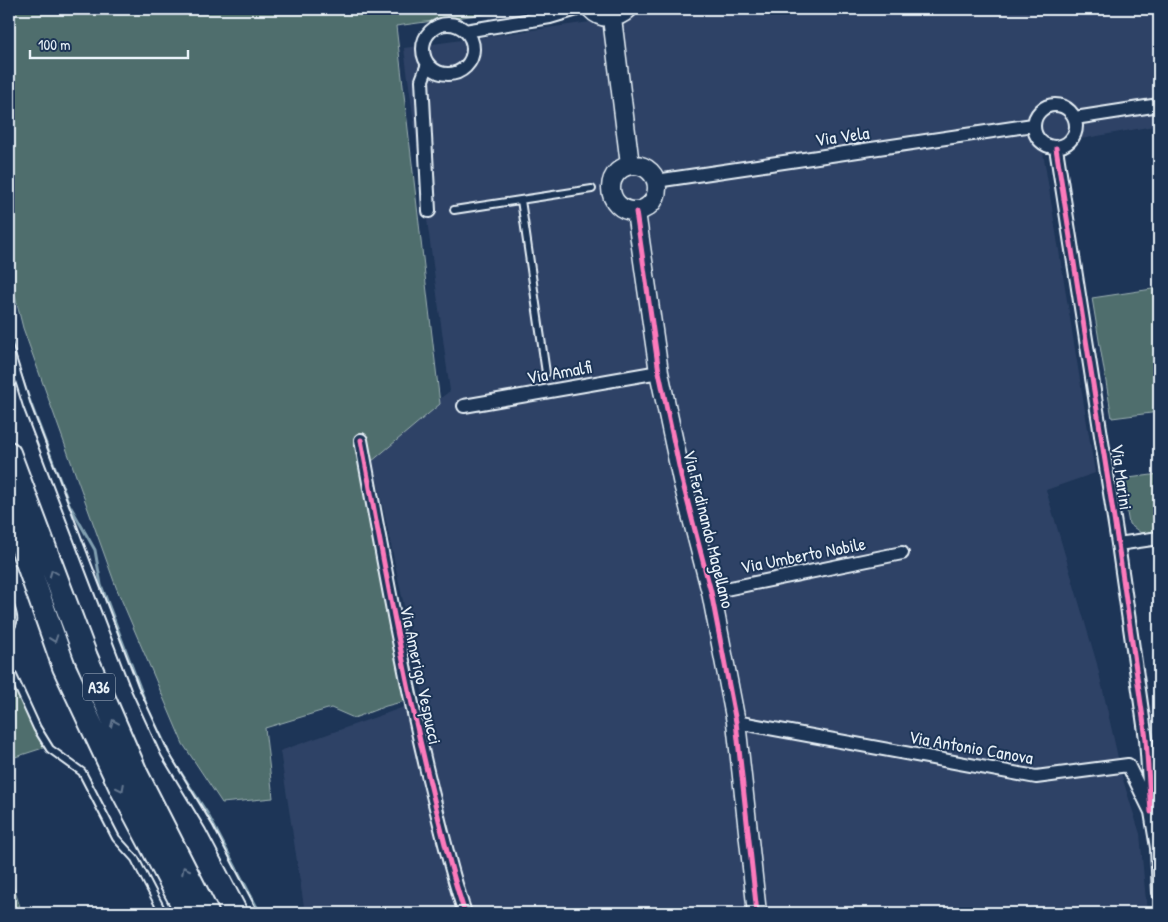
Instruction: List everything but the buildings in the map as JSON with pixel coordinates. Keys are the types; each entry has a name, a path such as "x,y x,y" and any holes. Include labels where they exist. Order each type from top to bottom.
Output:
{"highway":[{"name":"A36","path":"9,453 86,657 137,775 207,913"},
{"name":"A36","path":"9,511 64,667 120,786 187,913"}],"street":[{"path":"465,31 550,17 577,9"},
{"path":"591,9 598,15 612,18 619,16 628,9"},
{"path":"612,18 630,165"},
{"path":"450,24 458,26 465,31 473,46 473,54 470,62 464,68 457,73 449,75 441,74 428,64 423,48 425,40 435,28 450,24"},
{"path":"428,64 422,80 429,211"},
{"path":"1059,105 1066,108 1075,118 1076,132 1073,138 1063,146 1049,147 1037,139 1033,125 1035,118 1044,107 1059,105"},
{"path":"1075,118 1159,105"},
{"name":"Via Vela","path":"656,181 1033,125"},
{"name":"Via Marini","path":"1056,148 1118,544 1146,739 1151,812"},
{"path":"630,165 636,165 648,170 656,181 656,195 653,201 642,210 636,212 621,208 611,195 610,187 616,173 630,165"},
{"name":"Via Ferdinando Magellano","path":"636,212 659,372 682,480 711,592 736,722 757,913"},
{"name":"Via Amalfi","path":"464,406 659,372"},
{"name":"Via Amerigo Vespucci","path":"361,440 408,688 446,848 465,913"},
{"path":"1118,544 1159,538"},
{"name":"Via Umberto Nobile","path":"711,592 902,553"},
{"name":"Via Antonio Canova","path":"736,722 1036,777 1128,765 1151,812 1158,847 1159,893"}],"lane":[{"path":"454,210 592,189"},
{"path":"521,200 546,373"},
{"path":"9,348 27,406 135,689 165,754 209,827 254,913"},
{"path":"9,603 14,620 13,625 9,629"},
{"path":"9,667 37,728 50,750 82,772 116,838 135,859 163,913"}],"shaded area":[{"path":"684,9 1159,9 1159,125 1042,146 1095,473 1046,490 1097,664 1123,780 1140,834 1147,913 305,913 280,751 424,700 371,451 450,391 404,48"}],"green space":[{"path":"9,9 522,9 396,26 440,404 371,462 391,566 413,699 386,706 354,718 331,708 265,728 273,798 222,803 183,744 116,587 23,328 9,272"},
{"path":"1159,288 1159,412 1112,418 1092,298"},
{"path":"1159,474 1159,531 1141,533 1129,524 1121,479"},
{"path":"9,657 46,747 9,759"},
{"path":"9,873 22,913 9,913"}],"waterway":[{"path":"9,331 17,364 29,399 69,504 95,550 101,585 148,709 172,759 207,813 260,913"}],"cycle path":[{"path":"1056,148 1118,544 1146,739 1151,812"},
{"path":"636,212 659,372 682,480 711,592 736,722 757,913"},
{"path":"361,440 392,606 427,771 444,843 465,913"}]}
